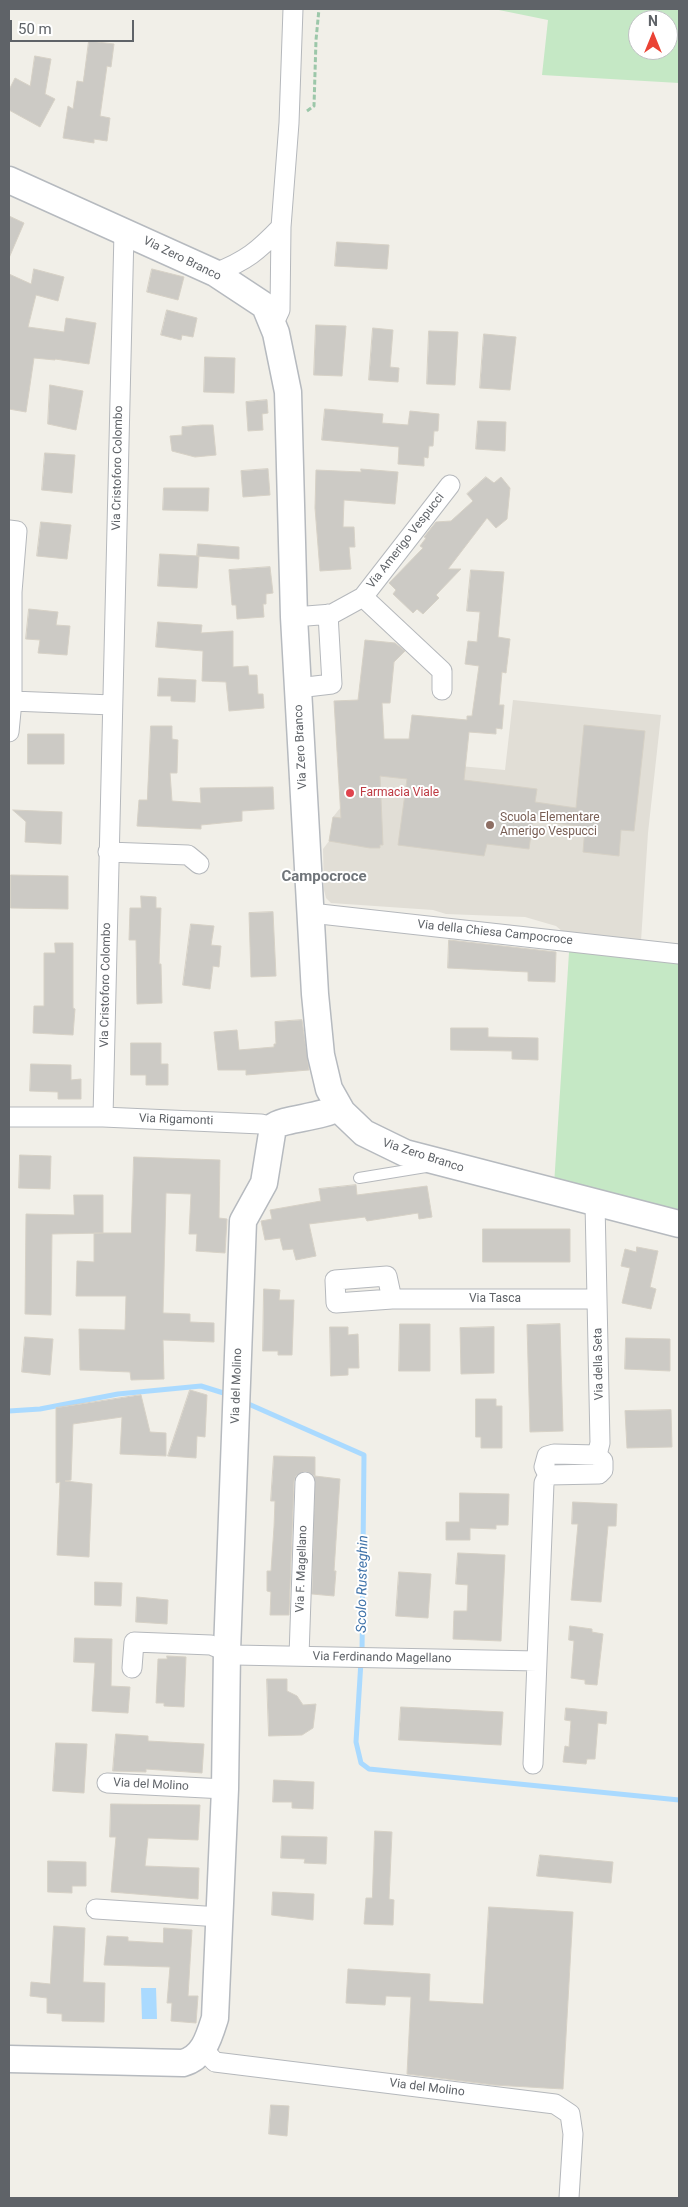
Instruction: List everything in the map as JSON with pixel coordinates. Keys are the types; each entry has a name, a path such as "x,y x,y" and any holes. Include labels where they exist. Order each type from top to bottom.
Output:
{"street":[{"path":"273,325 285,300 281,227 289,123 293,9"},
{"name":"Via Zero Branco","path":"9,180 215,273 265,306 273,325 288,392 294,618 321,1055 325,1077 339,1107 352,1124 376,1142 434,1162 679,1224"},
{"path":"215,273 241,263 261,248 281,227"},
{"name":"Via Cristoforo Colombo","path":"103,1117 124,232"},
{"name":"Via Amerigo Vespucci","path":"294,618 328,614 363,597 450,485"},
{"path":"9,530 18,531 10,592 12,701 9,732"},
{"name":"Via Amerigo Vespucci","path":"363,597 442,671 442,690"},
{"path":"298,688 332,684 328,614"},
{"path":"12,701 112,705"},
{"path":"108,852 188,855 199,864"},
{"name":"Via della Chiesa Campocroce","path":"311,913 679,954"},
{"name":"Via Rigamonti","path":"9,1117 103,1117 252,1123 273,1127 277,1124 308,1119 339,1107"},
{"name":"Via del Molino","path":"273,1127 264,1183 243,1221 227,1651 225,1789 220,1917 215,2018 204,2049 215,2062 555,2104 570,2114 573,2134 569,2198"},
{"name":"Via della Seta","path":"537,1661 544,1483 548,1475 599,1474 603,1470 603,1460 596,1455 600,1443 595,1202"},
{"name":"Via Tasca","path":"392,1299 598,1298"},
{"name":"Via F. Magellano","path":"300,1656 305,1482"},
{"path":"132,1668 134,1642 211,1645 227,1651"},
{"name":"Via Ferdinando Magellano","path":"227,1651 235,1655 537,1661"},
{"path":"533,1764 537,1661"},
{"name":"Via del Molino","path":"106,1783 225,1789"},
{"path":"96,1909 220,1917"},
{"path":"9,2059 183,2063 190,2061 204,2049"}],"lane":[{"path":"359,1178 422,1170 432,1166 434,1162"}],"path":[{"path":"289,123 314,106 319,9"}],"shaded area":[{"name":"Scuola Elementare Amerigo Vespucci","path":"513,700 661,715 648,833 641,941 563,932 556,926 525,917 446,914 433,910 331,903 326,898 324,890 323,849 329,841 333,817 379,759 505,770"}],"green space":[{"path":"494,9 679,9 679,83 542,75 548,20"},
{"path":"570,937 679,951 679,1215 554,1185"}],"water":[{"path":"141,1988 156,1988 157,2019 142,2019"}],"building":[{"path":"89,41 114,44 111,67 107,66 100,116 110,118 107,141 94,139 94,143 63,138 68,106 73,109 77,81 83,82"},
{"path":"35,56 51,59 45,94 55,99 40,127 9,110 9,90 15,78 30,86"},
{"path":"9,216 24,223 9,258"},
{"path":"337,242 389,245 387,269 335,266"},
{"path":"34,269 64,277 58,301 36,295 28,327 64,332 66,318 96,323 89,364 34,358 26,412 9,409 9,274 31,284"},
{"path":"152,269 184,277 178,300 147,292"},
{"path":"167,310 197,318 193,337 182,335 181,340 161,335"},
{"path":"316,325 346,326 342,376 314,375"},
{"path":"373,328 393,330 390,367 399,368 398,382 369,380"},
{"path":"429,331 458,332 455,385 427,384"},
{"path":"484,334 516,337 510,390 480,388"},
{"path":"205,357 235,358 234,393 204,392"},
{"path":"50,385 83,391 76,430 48,424"},
{"path":"267,400 268,413 262,414 263,430 248,431 246,402"},
{"path":"325,409 383,414 382,423 408,425 410,411 439,414 438,431 434,431 433,446 429,446 428,458 424,457 424,466 398,464 399,447 322,440"},
{"path":"478,421 506,422 505,451 476,449"},
{"path":"213,425 216,455 195,457 172,451 170,436 182,435 182,427"},
{"path":"45,453 75,455 72,493 42,490"},
{"path":"268,469 270,495 243,497 241,471"},
{"path":"361,469 398,472 395,504 344,500 343,527 354,527 355,547 349,547 351,569 320,571 315,508 316,470 361,472"},
{"path":"486,477 494,483 501,477 510,488 507,519 496,528 487,518 448,569 461,569 436,595 439,598 423,614 417,609 413,613 393,594 396,590 389,583 423,548 420,546 426,538 424,537 436,522 451,521 473,501 467,494"},
{"path":"164,488 209,488 208,511 163,510"},
{"path":"41,522 71,525 67,559 37,556"},
{"path":"198,544 239,547 239,559 197,556"},
{"path":"160,554 199,556 197,588 158,586"},
{"path":"270,567 273,593 266,594 266,604 263,604 264,617 237,619 236,605 232,605 229,570"},
{"path":"471,570 504,572 498,637 510,639 506,673 502,672 499,705 504,705 502,729 496,728 496,734 469,732 464,780 537,789 535,802 576,808 584,725 645,731 634,831 621,830 619,856 583,852 585,827 533,820 529,849 487,844 484,856 398,845 407,779 380,776 383,845 380,845 380,848 370,848 329,841 333,817 341,818 334,701 358,700 365,640 395,643 405,651 394,662 390,703 382,703 384,739 409,739 412,715 467,720 467,716 472,716 479,666 465,664 468,641 477,642 480,612 467,611"},
{"path":"29,609 58,612 56,625 70,626 67,655 38,653 40,640 26,639"},
{"path":"158,622 202,625 201,633 233,631 233,667 248,666 249,675 257,675 258,694 263,694 264,708 229,711 226,682 202,681 203,651 156,647"},
{"path":"159,678 196,680 195,702 171,701 171,696 158,696"},
{"path":"151,726 172,726 172,739 178,740 177,773 170,773 172,801 201,803 200,788 273,787 274,809 242,811 242,821 201,825 201,829 137,826 139,800 147,800"},
{"path":"28,734 64,734 64,764 28,764"},
{"path":"13,810 62,812 61,844 25,842 26,822"},
{"path":"11,875 68,876 68,909 11,908"},
{"path":"141,896 156,897 156,908 161,908 159,964 161,964 162,1003 137,1004 136,940 129,940 130,908 141,908"},
{"path":"273,912 276,976 251,977 249,913"},
{"path":"191,924 214,926 211,945 221,946 219,967 213,966 210,989 183,985"},
{"path":"449,940 556,952 555,982 528,981 528,972 448,968"},
{"path":"55,943 73,943 73,1008 75,1009 73,1035 33,1033 34,1006 44,1006 44,953 55,953"},
{"path":"302,1020 309,1070 246,1075 246,1070 218,1070 214,1032 237,1030 239,1050 274,1047 274,1044 276,1044 275,1022"},
{"path":"451,1028 488,1028 488,1037 538,1038 538,1060 512,1059 512,1051 451,1050"},
{"path":"131,1043 161,1043 161,1064 168,1064 168,1085 146,1085 146,1075 131,1075"},
{"path":"31,1064 71,1065 71,1080 81,1079 81,1099 58,1099 58,1092 30,1091"},
{"path":"20,1155 51,1156 50,1189 19,1188"},
{"path":"134,1157 220,1160 219,1218 227,1219 225,1253 196,1251 197,1234 189,1234 191,1194 166,1193 163,1313 190,1314 190,1322 214,1323 214,1342 163,1340 164,1379 131,1380 130,1372 80,1370 79,1329 125,1330 126,1296 76,1296 77,1261 94,1262 94,1233 131,1233"},
{"path":"356,1185 357,1195 427,1186 432,1217 419,1219 418,1213 367,1221 365,1217 309,1224 316,1256 296,1260 293,1249 283,1250 280,1238 265,1240 261,1221 272,1219 270,1210 321,1201 319,1189"},
{"path":"74,1195 103,1195 103,1233 52,1234 51,1315 25,1314 26,1214 74,1215"},
{"path":"483,1229 570,1229 570,1262 483,1262"},
{"path":"637,1247 658,1251 650,1287 656,1289 651,1309 622,1303 630,1268 621,1266 625,1249 636,1252"},
{"path":"264,1289 280,1290 279,1300 294,1300 292,1355 278,1355 278,1351 263,1351"},
{"path":"400,1324 430,1324 430,1371 399,1371"},
{"path":"560,1324 563,1431 530,1432 527,1325"},
{"path":"330,1327 348,1327 348,1335 358,1334 359,1368 348,1368 348,1375 331,1376"},
{"path":"494,1327 494,1373 461,1374 460,1328"},
{"path":"25,1337 53,1339 50,1375 22,1372"},
{"path":"626,1338 670,1339 670,1371 625,1369"},
{"path":"190,1390 207,1395 205,1437 197,1436 196,1458 168,1456"},
{"path":"141,1395 150,1432 166,1433 166,1456 120,1454 122,1417 73,1424 71,1480 65,1481 92,1484 89,1557 57,1555 60,1482 56,1483 56,1408"},
{"path":"476,1399 496,1399 496,1406 502,1406 502,1448 481,1448 481,1437 476,1437"},
{"path":"671,1410 672,1447 627,1448 625,1411"},
{"path":"274,1456 315,1457 315,1476 305,1471 296,1476 294,1481 289,1615 270,1615 271,1592 267,1591 267,1571 271,1571 274,1527 275,1501 271,1501"},
{"path":"315,1476 340,1479 334,1596 312,1594"},
{"path":"460,1493 509,1494 508,1525 496,1525 496,1529 470,1528 470,1540 446,1540 446,1522 459,1522"},
{"path":"573,1502 617,1504 616,1526 608,1526 601,1602 571,1600 578,1524 572,1524"},
{"path":"458,1553 505,1555 501,1641 453,1639 454,1611 467,1611 468,1585 456,1584"},
{"path":"399,1572 431,1574 428,1618 396,1616"},
{"path":"95,1582 122,1583 121,1606 95,1605"},
{"path":"137,1597 168,1600 167,1624 136,1622"},
{"path":"570,1626 592,1629 592,1632 603,1634 597,1685 585,1684 585,1680 571,1678 574,1641 569,1640"},
{"path":"75,1638 112,1639 111,1686 130,1687 128,1713 92,1711 95,1663 74,1662"},
{"path":"167,1656 186,1657 184,1707 164,1706 164,1703 156,1703 158,1659 167,1659"},
{"path":"267,1679 287,1679 287,1691 297,1696 303,1705 316,1704 313,1728 302,1735 269,1736"},
{"path":"401,1707 503,1712 501,1745 399,1740"},
{"path":"566,1708 607,1712 606,1724 598,1723 595,1759 587,1759 586,1764 563,1762 565,1746 569,1747 571,1721 565,1720"},
{"path":"116,1734 148,1736 148,1741 204,1744 202,1773 146,1769 146,1772 113,1771"},
{"path":"56,1743 87,1744 84,1793 53,1791"},
{"path":"274,1780 314,1782 313,1809 292,1808 292,1802 273,1802"},
{"path":"111,1804 200,1805 198,1840 148,1838 145,1866 199,1868 198,1899 111,1892 116,1837 110,1837"},
{"path":"375,1831 392,1832 389,1899 394,1900 393,1925 364,1924 366,1898 372,1898"},
{"path":"282,1836 327,1837 326,1864 304,1863 305,1859 281,1858"},
{"path":"540,1855 613,1862 611,1883 537,1876"},
{"path":"48,1861 86,1862 86,1886 72,1886 72,1893 48,1892"},
{"path":"273,1892 314,1894 313,1920 272,1915"},
{"path":"489,1907 573,1912 563,2089 494,2085 407,2074 411,1997 386,1996 385,2005 346,2003 348,1969 430,1974 429,2001 483,2004"},
{"path":"54,1926 85,1928 83,1982 105,1983 104,2022 62,2021 62,2014 47,2013 47,1998 30,1996 31,1982 50,1984"},
{"path":"164,1928 192,1930 188,1996 198,1996 196,2023 171,2021 172,2003 167,2003 170,1967 104,1965 107,1936 128,1937 128,1941 163,1943"},
{"path":"271,2105 289,2106 287,2136 269,2134"}],"waterway":[{"name":"Scolo Rusteghin","path":"9,1411 40,1409 118,1394 201,1386 230,1395"},
{"name":"Scolo Rusteghin","path":"244,1402 364,1455 362,1653"},
{"name":"Scolo Rusteghin","path":"361,1661 356,1742 361,1763 369,1769 679,1800"}],"place":[{"name":"Farmacia Viale","path":"350,793"},
{"name":"Scuola Elementare Amerigo Vespucci","path":"490,825"}],"district":[{"name":"Campocroce","path":"324,877"}]}
